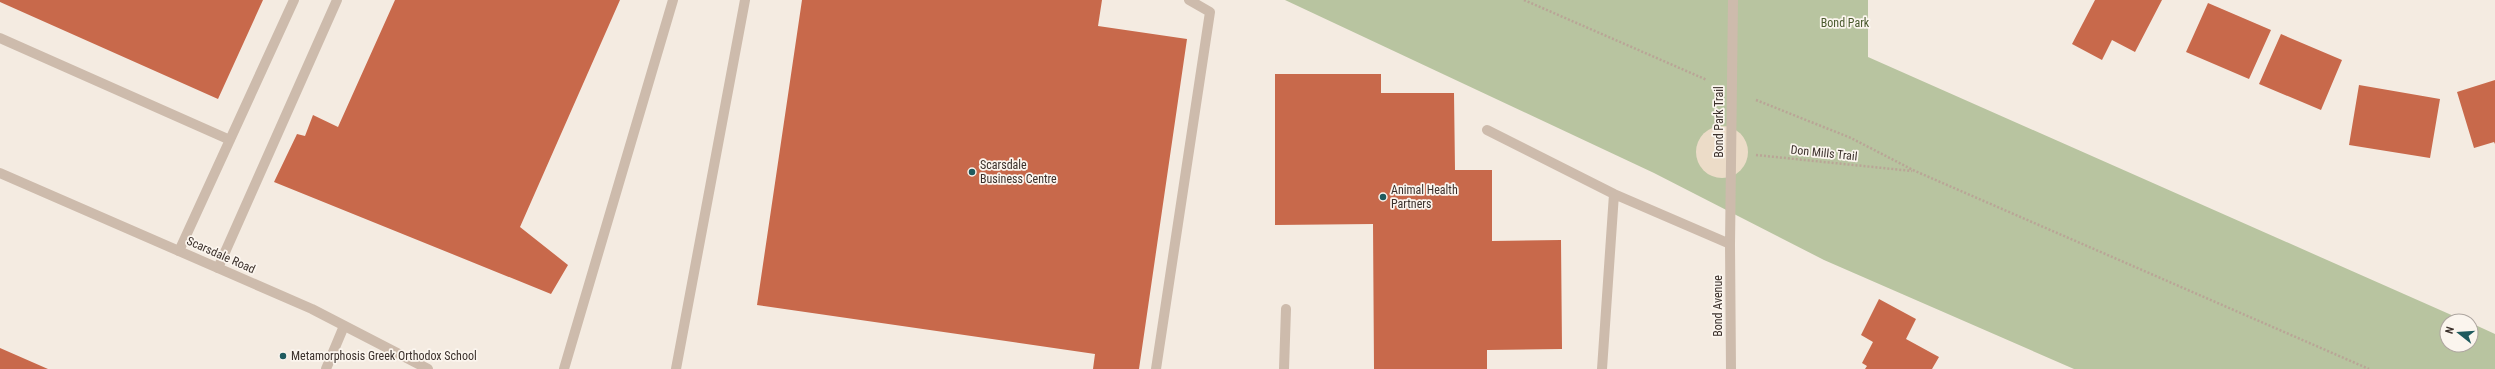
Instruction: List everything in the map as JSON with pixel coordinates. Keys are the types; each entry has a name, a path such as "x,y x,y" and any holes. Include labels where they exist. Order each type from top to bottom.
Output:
{"street":[{"path":"179,251 294,0"},
{"path":"218,268 337,0"},
{"path":"564,369 673,0"},
{"path":"676,369 745,0"},
{"path":"1156,369 1210,12 1189,0"},
{"name":"Bond Park Trail","path":"1730,244 1733,0"},
{"path":"0,38 230,140"},
{"path":"1487,130 1614,194 1730,244"},
{"name":"Scarsdale Road","path":"0,173 312,309 428,369"},
{"path":"1602,369 1614,194"},
{"name":"Bond Avenue","path":"1730,244 1731,369"},
{"path":"1284,369 1286,309"},
{"path":"326,369 344,326"}],"path":[{"path":"1524,0 1700,77"},
{"path":"1778,108 1851,138 1915,171 2369,369"},
{"name":"Don Mills Trail","path":"1732,153 1915,171"}],"green space":[{"name":"Bond Park","path":"1285,0 1868,0 1868,57 2447,313 2439,313 2439,353 2479,353 2479,327 2495,334 2495,369 2074,369 1824,260 1654,173"}],"shaded area":[{"path":"1722,126 1732,128 1740,134 1746,142 1748,152 1746,162 1740,170 1732,176 1722,178 1712,176 1704,170 1698,162 1696,152 1698,142 1704,134 1712,128"}],"building":[{"path":"0,0 263,0 218,99 0,2"},
{"path":"395,0 620,0 520,227 568,265 551,294 274,182 297,134 305,136 313,115 338,127"},
{"name":"Scarsdale Business Centre","path":"802,0 1102,0 1098,26 1187,39 1139,369 1093,369 1095,354 757,305"},
{"path":"2095,0 2162,0 2135,52 2112,40 2102,60 2072,44"},
{"path":"2208,3 2271,30 2249,79 2186,52"},
{"path":"2281,34 2342,60 2321,110 2259,84"},
{"name":"Animal Health Partners","path":"1275,74 1381,74 1381,93 1454,93 1455,170 1492,170 1492,241 1561,240 1562,349 1487,350 1487,369 1374,369 1373,224 1275,225"},
{"path":"2495,80 2495,144 2494,142 2474,148 2457,92"},
{"path":"2359,85 2440,99 2430,158 2349,145"},
{"path":"1879,299 1916,319 1906,339 1939,357 1932,369 1865,369 1867,366 1862,363 1873,342 1861,335"},
{"path":"0,348 48,369 0,369"}],"place":[{"name":"Scarsdale Business Centre","path":"972,172"},
{"name":"Animal Health Partners","path":"1383,197"},
{"name":"Metamorphosis Greek Orthodox School","path":"283,356"}]}
